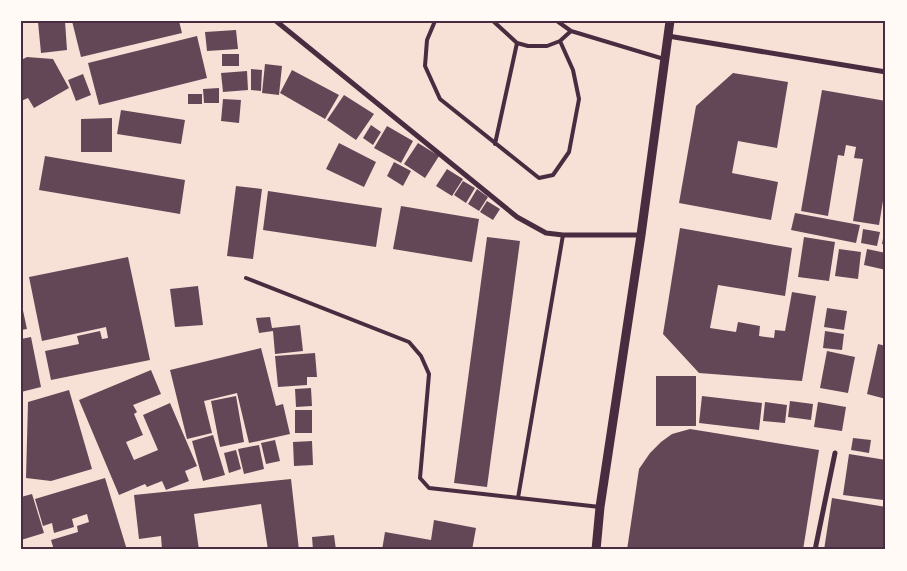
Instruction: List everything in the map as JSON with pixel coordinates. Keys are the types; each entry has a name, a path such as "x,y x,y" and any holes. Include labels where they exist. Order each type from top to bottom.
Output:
{"street":[{"path":"276,21 517,217 546,233 563,235 641,235"},
{"path":"596,550 600,507 641,235 670,21"},
{"path":"667,36 886,72"},
{"path":"815,550 835,453"}],"lane":[{"path":"435,21 427,40 425,66 440,99 539,178 553,175 569,152 578,99 573,70 560,41"},
{"path":"493,21 517,43 528,46 547,46 560,41 571,31"},
{"path":"557,21 571,31 664,59"},
{"path":"495,144 517,43"},
{"path":"518,498 563,235"},
{"path":"246,278 409,342 421,356 429,374 420,478 429,488 600,507"}],"building":[{"path":"65,21 67,50 41,53 38,22"},
{"path":"72,21 179,21 182,33 81,57"},
{"path":"236,30 238,49 207,51 205,32"},
{"path":"197,36 207,78 99,105 88,63"},
{"path":"222,54 239,54 239,66 222,66"},
{"path":"27,57 53,59 69,88 34,108 28,98 21,101 21,60"},
{"path":"265,64 282,66 279,95 262,93"},
{"path":"251,69 262,70 261,91 251,90"},
{"path":"292,70 339,95 325,119 280,93"},
{"path":"247,71 248,90 223,92 221,73"},
{"path":"733,73 788,82 777,148 738,141 732,173 778,182 771,220 679,203 696,106"},
{"path":"83,74 91,95 76,101 68,80"},
{"path":"219,88 219,103 204,103 203,89"},
{"path":"822,90 886,101 886,183 879,225 853,221 863,159 854,158 856,147 846,145 844,156 838,155 828,216 801,211"},
{"path":"188,94 202,94 202,104 188,104"},
{"path":"344,95 374,114 356,140 327,120"},
{"path":"223,99 241,100 239,123 221,121"},
{"path":"121,110 185,120 181,144 117,134"},
{"path":"112,118 112,152 81,152 81,119"},
{"path":"371,125 381,132 373,145 363,138"},
{"path":"387,126 413,141 401,163 374,148"},
{"path":"339,143 376,162 364,187 326,169"},
{"path":"418,143 439,156 425,178 404,164"},
{"path":"45,156 185,180 180,214 39,190"},
{"path":"394,162 411,171 403,186 387,176"},
{"path":"447,169 463,179 452,196 436,186"},
{"path":"463,181 475,188 466,203 454,195"},
{"path":"236,186 262,189 253,259 227,256"},
{"path":"477,189 488,197 479,211 468,204"},
{"path":"268,191 382,208 376,247 263,230"},
{"path":"487,201 500,209 493,220 480,212"},
{"path":"401,206 479,219 472,262 393,249"},
{"path":"795,213 860,225 856,243 791,230"},
{"path":"680,228 792,248 785,296 718,285 710,328 736,332 738,322 760,326 759,336 774,338 775,330 785,331 792,292 816,296 802,381 699,373 663,334"},
{"path":"886,228 886,245 882,244"},
{"path":"863,229 880,232 877,246 861,243"},
{"path":"487,237 520,241 487,487 454,483"},
{"path":"804,237 835,242 829,281 798,277"},
{"path":"839,249 861,252 858,279 835,276"},
{"path":"867,249 886,253 886,270 864,265"},
{"path":"128,257 150,360 51,380 45,351 79,344 77,336 100,331 102,339 108,338 106,327 42,341 29,277"},
{"path":"198,286 203,325 175,327 170,289"},
{"path":"21,307 27,329 21,330"},
{"path":"827,308 847,311 844,330 824,327"},
{"path":"270,317 272,328 300,325 303,351 275,354 273,331 259,333 256,318"},
{"path":"825,331 844,334 842,350 823,348"},
{"path":"31,337 41,387 21,392 21,339"},
{"path":"878,344 886,346 886,399 867,394"},
{"path":"261,348 276,406 283,404 290,434 249,443 237,393 204,401 212,433 187,439 170,370"},
{"path":"827,351 855,357 848,393 820,388"},
{"path":"315,353 317,377 307,377 307,385 278,387 275,356"},
{"path":"151,370 161,394 133,405 137,412 134,414 143,435 126,442 134,460 158,450 143,415 170,403 197,466 185,471 189,481 166,490 162,481 147,487 145,484 119,495 79,400"},
{"path":"656,376 696,376 696,426 656,426"},
{"path":"311,388 312,406 296,407 295,389"},
{"path":"69,390 92,469 51,481 26,478 28,402"},
{"path":"236,396 244,442 220,447 211,401"},
{"path":"702,396 762,403 759,430 699,423"},
{"path":"790,401 813,404 811,420 788,417"},
{"path":"765,402 787,405 785,423 763,421"},
{"path":"818,402 846,407 842,431 814,427"},
{"path":"295,410 312,410 312,433 295,433"},
{"path":"690,429 819,450 803,550 627,550 639,469 650,453 661,442 672,434"},
{"path":"213,435 225,475 203,481 192,441"},
{"path":"853,438 871,440 869,453 851,450"},
{"path":"275,440 280,461 266,464 261,443"},
{"path":"312,441 313,465 294,466 293,442"},
{"path":"259,445 264,469 244,474 238,449"},
{"path":"236,450 241,469 229,473 224,453"},
{"path":"849,454 886,460 886,483 883,500 843,495"},
{"path":"105,478 127,550 54,550 51,540 78,532 77,526 89,522 87,514 72,519 74,527 54,533 52,523 43,526 35,499"},
{"path":"291,479 299,550 268,550 261,504 194,514 199,550 162,550 161,536 139,539 134,495"},
{"path":"32,494 44,533 21,540 21,497"},
{"path":"832,498 886,507 886,530 883,550 824,550"},
{"path":"434,520 476,528 472,550 382,550 385,532 431,540"},
{"path":"334,535 336,550 313,550 312,537"}]}
